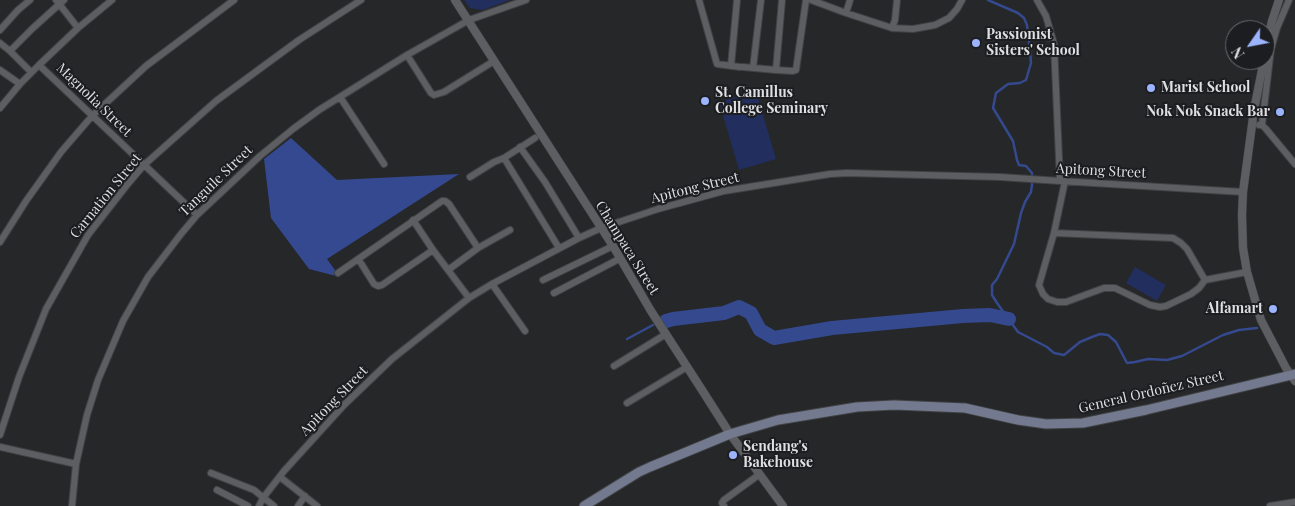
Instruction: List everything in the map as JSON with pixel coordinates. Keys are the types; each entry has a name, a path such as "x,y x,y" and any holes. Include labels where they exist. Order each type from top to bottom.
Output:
{"main road":[{"name":"General Ordoñez Street","path":"584,506 639,472 730,434 778,420 857,407 894,405 965,408 1018,420 1046,424 1083,423 1294,377"}],"street":[{"path":"0,30 30,0"},
{"path":"0,108 31,72 78,28 112,0"},
{"path":"0,242 56,159 92,116 146,66 234,0"},
{"name":"Carnation Street","path":"0,435 25,360 46,310 88,235 144,165 209,107 242,81 298,40 361,0"},
{"name":"Champaca Street","path":"456,0 730,434 783,506"},
{"name":"Tanguile Street","path":"72,506 76,461 82,431 95,389 123,321 148,277 197,215 260,156 309,117 407,55 469,20 526,0"},
{"path":"699,0 717,64 793,71 796,70 797,66 806,0"},
{"path":"730,66 737,0"},
{"path":"752,68 761,0"},
{"path":"776,70 782,0"},
{"path":"811,0 892,28 913,29 935,25 949,18 962,0"},
{"path":"846,13 850,0"},
{"path":"892,28 897,0"},
{"path":"1036,0 1046,16 1054,44 1062,181 1054,233 1039,285 1042,294 1056,302 1066,302 1104,288 1115,288 1150,305 1160,307 1191,294 1205,280 1246,272"},
{"path":"1272,20 1279,0"},
{"path":"1262,125 1271,49 1277,28 1289,0"},
{"path":"10,50 60,1 78,28"},
{"path":"0,43 10,50 31,72"},
{"path":"407,55 434,95 444,92 494,60"},
{"name":"Magnolia Street","path":"39,65 197,215"},
{"path":"0,70 20,84"},
{"path":"1262,70 1252,124 1243,192 1243,238 1246,272 1263,325 1294,377"},
{"path":"340,97 384,164"},
{"path":"1252,124 1262,125 1295,164"},
{"path":"470,177 535,138"},
{"path":"520,147 545,182 579,238"},
{"path":"504,158 559,248"},
{"name":"Apitong Street","path":"259,506 280,477 344,405 392,359 469,298 579,238 601,228 658,209 724,192 830,174 847,173 1000,177 1243,192"},
{"path":"338,273 442,201 449,204 478,248"},
{"path":"413,220 469,298"},
{"path":"448,270 478,248 510,230"},
{"path":"1054,233 1173,238 1181,242 1187,249 1205,280"},
{"path":"543,280 612,246"},
{"path":"359,260 374,284 378,286 433,250"},
{"path":"554,293 620,259"},
{"path":"492,284 525,332"},
{"path":"614,366 666,334"},
{"path":"627,403 687,366"},
{"path":"0,447 52,458 63,457 76,461"},
{"path":"211,473 254,490 274,506"},
{"path":"724,506 722,503 724,500 760,474"},
{"path":"280,477 317,506"},
{"path":"217,490 248,506"},
{"path":"298,506 305,496"},
{"path":"1270,506 1295,502"}],"shaded area":[{"path":"464,0 510,0 483,10 470,8"},
{"path":"756,91 776,159 739,170 719,102"},
{"path":"291,138 337,180 459,174 327,259 340,277 309,269 271,218 264,159"},
{"path":"1135,267 1166,285 1157,301 1126,283"}],"waterway":[{"path":"988,0 1018,13 1024,18 1027,25 1030,50 1031,63 1026,80 1020,83 1008,84 996,93 993,108 1013,141 1019,165 1026,166 1032,173 1031,192 1021,213 1014,244 997,279 992,285 992,295 1018,332 1047,347 1054,353 1064,355 1080,342 1100,334 1108,335 1116,342 1127,363 1148,359 1167,360 1182,356 1223,335 1239,330 1257,328"},
{"path":"666,321 724,313 739,307 751,313 760,330 774,338 832,328 963,316 990,315 1009,319"},
{"path":"627,339 653,325"}],"place":[{"name":"Passionist Sisters' School","path":"976,43"},
{"name":"Marist School","path":"1151,88"},
{"name":"St. Camillus College Seminary","path":"705,101"},
{"name":"Nok Nok Snack Bar","path":"1280,112"},
{"name":"Alfamart","path":"1273,309"},
{"name":"Sendang's Bakehouse","path":"733,455"}]}
